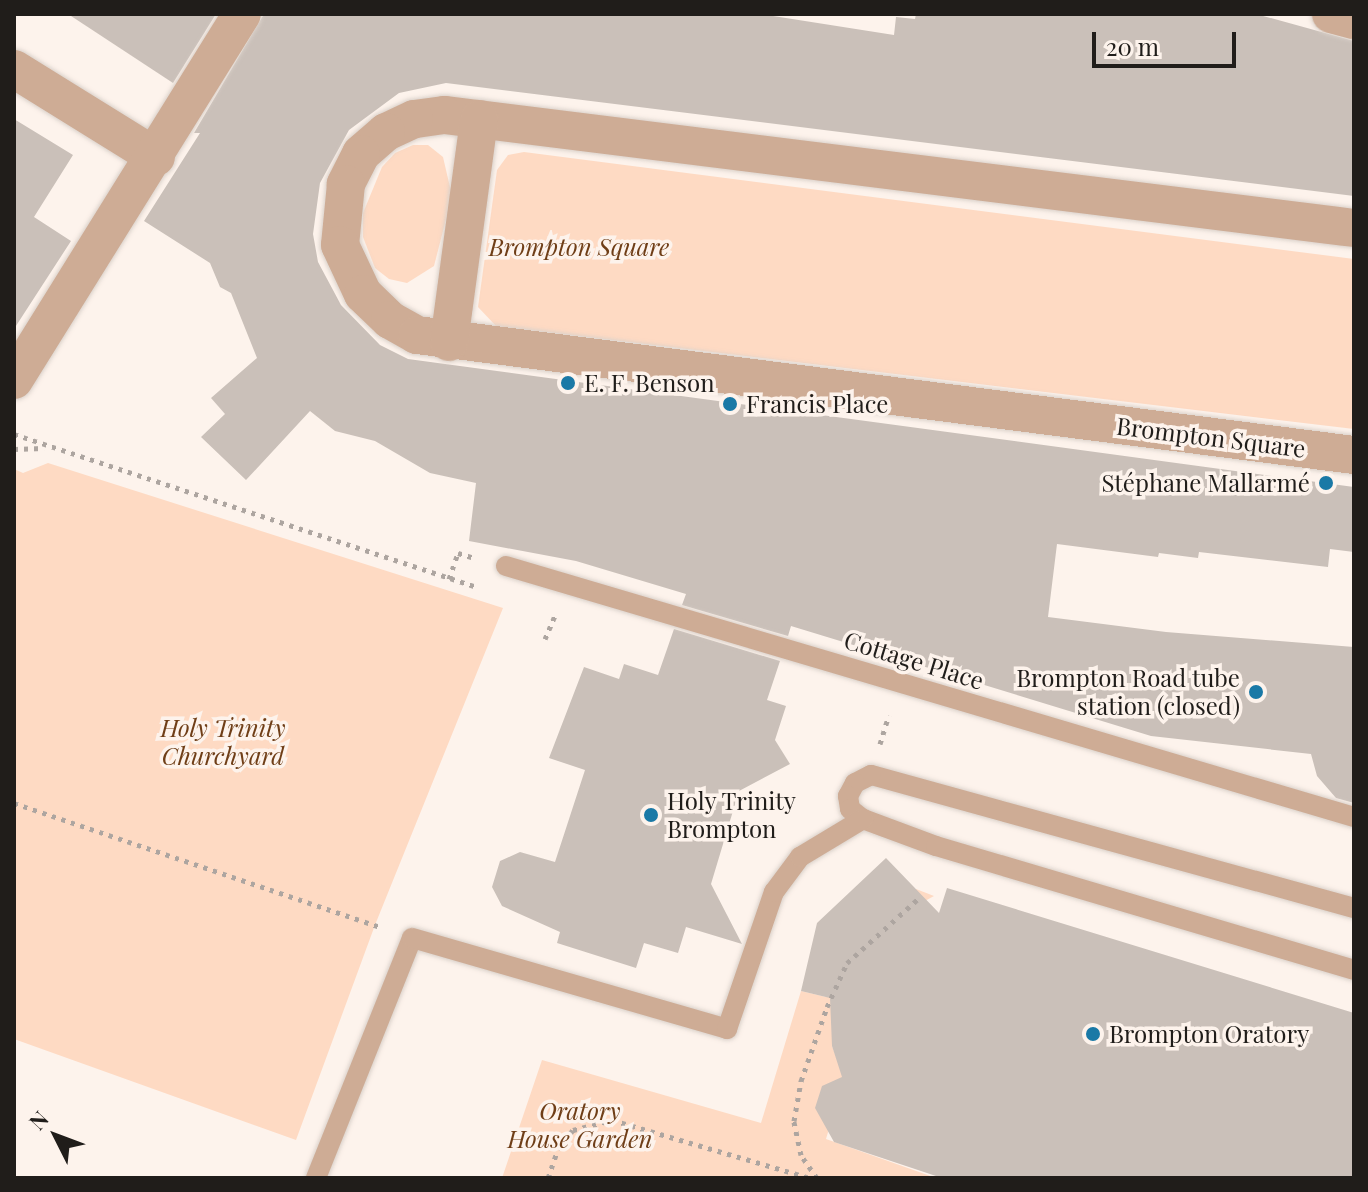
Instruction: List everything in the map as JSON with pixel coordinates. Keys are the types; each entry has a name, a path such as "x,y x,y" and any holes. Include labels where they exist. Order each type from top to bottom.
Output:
{"street":[{"path":"14,380 156,157 242,14"},
{"path":"1331,14 1354,20"},
{"path":"14,69 156,157"},
{"name":"Brompton Square","path":"1354,228 444,115 414,119 386,132 361,154 346,184 340,216 340,245 363,294 390,320 417,335 449,342 1354,455"},
{"path":"449,342 479,119"}],"lane":[{"name":"Cottage Place","path":"506,566 1354,817"},
{"path":"1354,908 871,775 855,783 848,796 850,809 863,819 936,846 1354,970"},
{"path":"316,1178 412,938 727,1029 774,892 800,857 863,819"}],"path":[{"path":"14,449 48,447"},
{"path":"545,639 558,608"},
{"path":"14,803 412,938"},
{"path":"817,1178 801,1155 794,1121 801,1081 823,1018 847,963 920,897"},
{"path":"548,1178 558,1149 573,1130 612,1120 810,1178"}],"green space":[{"path":"413,145 428,145 443,157 452,196 434,266 407,283 389,279 375,268 363,237 363,213 382,167 395,153"},
{"name":"Brompton Square","path":"524,152 1354,259 1354,429 496,326 478,307 497,170 508,155"},
{"name":"Holy Trinity Churchyard","path":"48,463 503,608 375,925 296,1140 14,1039 14,469 23,473"},
{"name":"Oratory House Garden","path":"916,889 934,896 914,907 834,1000 832,1046 844,1078 826,1139 936,1178 502,1178 542,1060 761,1123 801,991 826,997"}],"building":[{"path":"68,14 216,14 173,83"},
{"path":"264,14 761,14 894,35 896,17 915,19 916,14 1256,14 1354,41 1354,196 446,83 399,93 349,130 320,183 313,234 318,262 341,305 380,345 408,359 1354,487 1354,552 1330,549 1328,567 1199,552 1198,558 1159,553 1158,557 1057,544 1048,617 1166,632 1354,647 1354,803 1336,798 1317,776 1311,754 1151,736 791,626 788,636 682,605 686,594 576,561 469,541 476,483 430,473 375,441 335,431 310,411 246,480 201,437 225,414 211,398 257,358 231,293 220,287 210,263 144,221 200,133 194,133"},
{"path":"14,119 73,155 34,217 71,241 14,329"},
{"name":"Holy Trinity Brompton","path":"674,629 780,661 767,700 786,706 775,740 790,764 739,791 711,884 742,944 686,927 678,953 644,943 636,968 557,943 560,932 502,906 492,887 500,861 520,852 555,862 585,770 549,758 584,667 619,679 624,664 658,675"},
{"name":"Brompton Oratory","path":"886,858 939,913 947,888 1354,1013 1354,1178 942,1178 834,1142 815,1108 822,1086 842,1077 832,1046 830,998 801,991 817,923"}],"place":[{"name":"E. F. Benson","path":"568,383"},
{"name":"Francis Place","path":"730,404"},
{"name":"Stéphane Mallarmé","path":"1326,483"},
{"name":"Brompton Road tube station (closed)","path":"1256,692"},
{"name":"Holy Trinity Brompton","path":"651,815"},
{"name":"Brompton Oratory","path":"1093,1034"}]}
